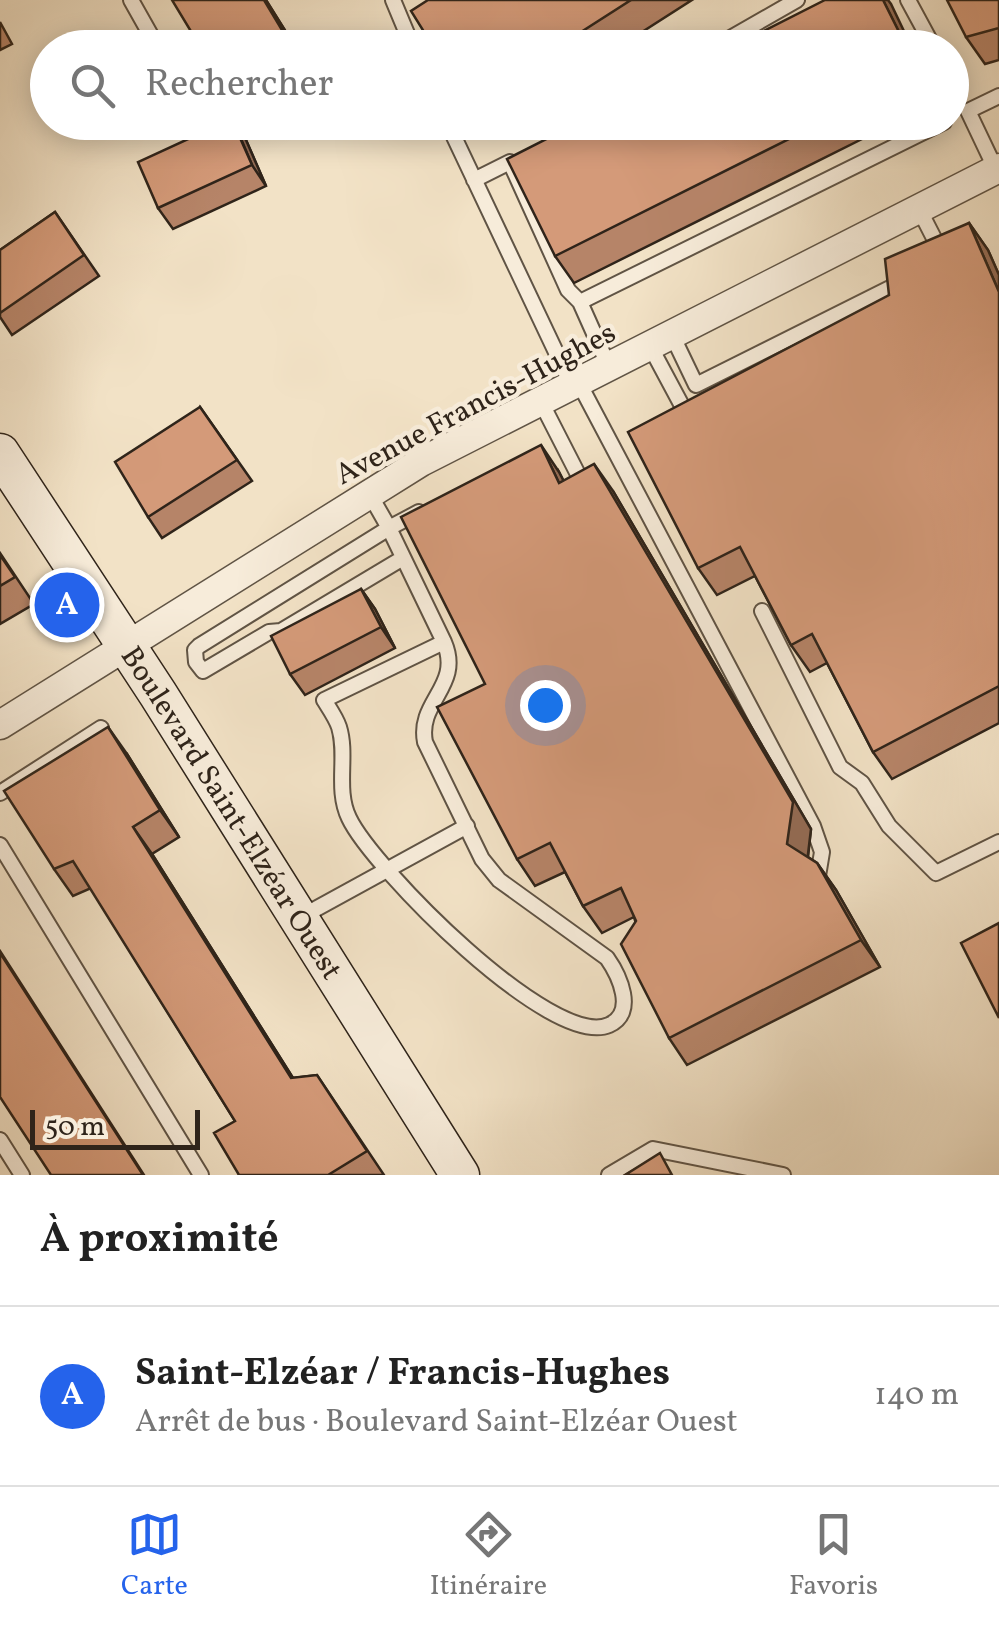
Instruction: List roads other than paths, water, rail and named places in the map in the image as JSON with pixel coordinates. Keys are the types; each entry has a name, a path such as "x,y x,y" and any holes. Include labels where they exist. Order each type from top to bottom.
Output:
{"street":[{"name":"Avenue Francis-Hughes","path":"0,725 431,456 998,171"},
{"name":"Boulevard Saint-Elzéar Ouest","path":"0,453 460,1175"}],"lane":[{"path":"131,0 148,30"},
{"path":"393,0 406,30"},
{"path":"745,30 798,0"},
{"path":"908,0 924,30"},
{"path":"969,110 999,96"},
{"path":"969,112 998,171"},
{"path":"456,140 575,384 813,826 822,852 818,876"},
{"path":"474,180 548,140"},
{"path":"580,302 908,140"},
{"path":"524,154 568,290 580,302 609,367"},
{"path":"919,208 939,248 922,256"},
{"path":"661,340 685,363 696,385 894,286 906,265"},
{"path":"661,340 665,373 691,422"},
{"path":"665,373 685,363"},
{"path":"540,402 588,495"},
{"path":"370,493 444,642 450,670 428,714 424,735 482,859 498,880 607,958 618,974 624,992 622,1009 614,1022 598,1027 574,1024 489,969 450,936 367,849 345,810 339,728 324,700 444,642"},
{"path":"403,558 281,631 269,632 203,671 196,662 194,656 199,646 432,505"},
{"path":"762,611 840,767 862,783 888,826 936,874 999,842"},
{"path":"0,793 101,728"},
{"path":"298,918 467,826"},
{"path":"0,845 201,1175"},
{"path":"0,1140 22,1175"},
{"path":"609,1175 653,1149 784,1175"}],"place":[{"name":"Saint-Elzéar / Francis-Hughes","path":"67,605"}]}
